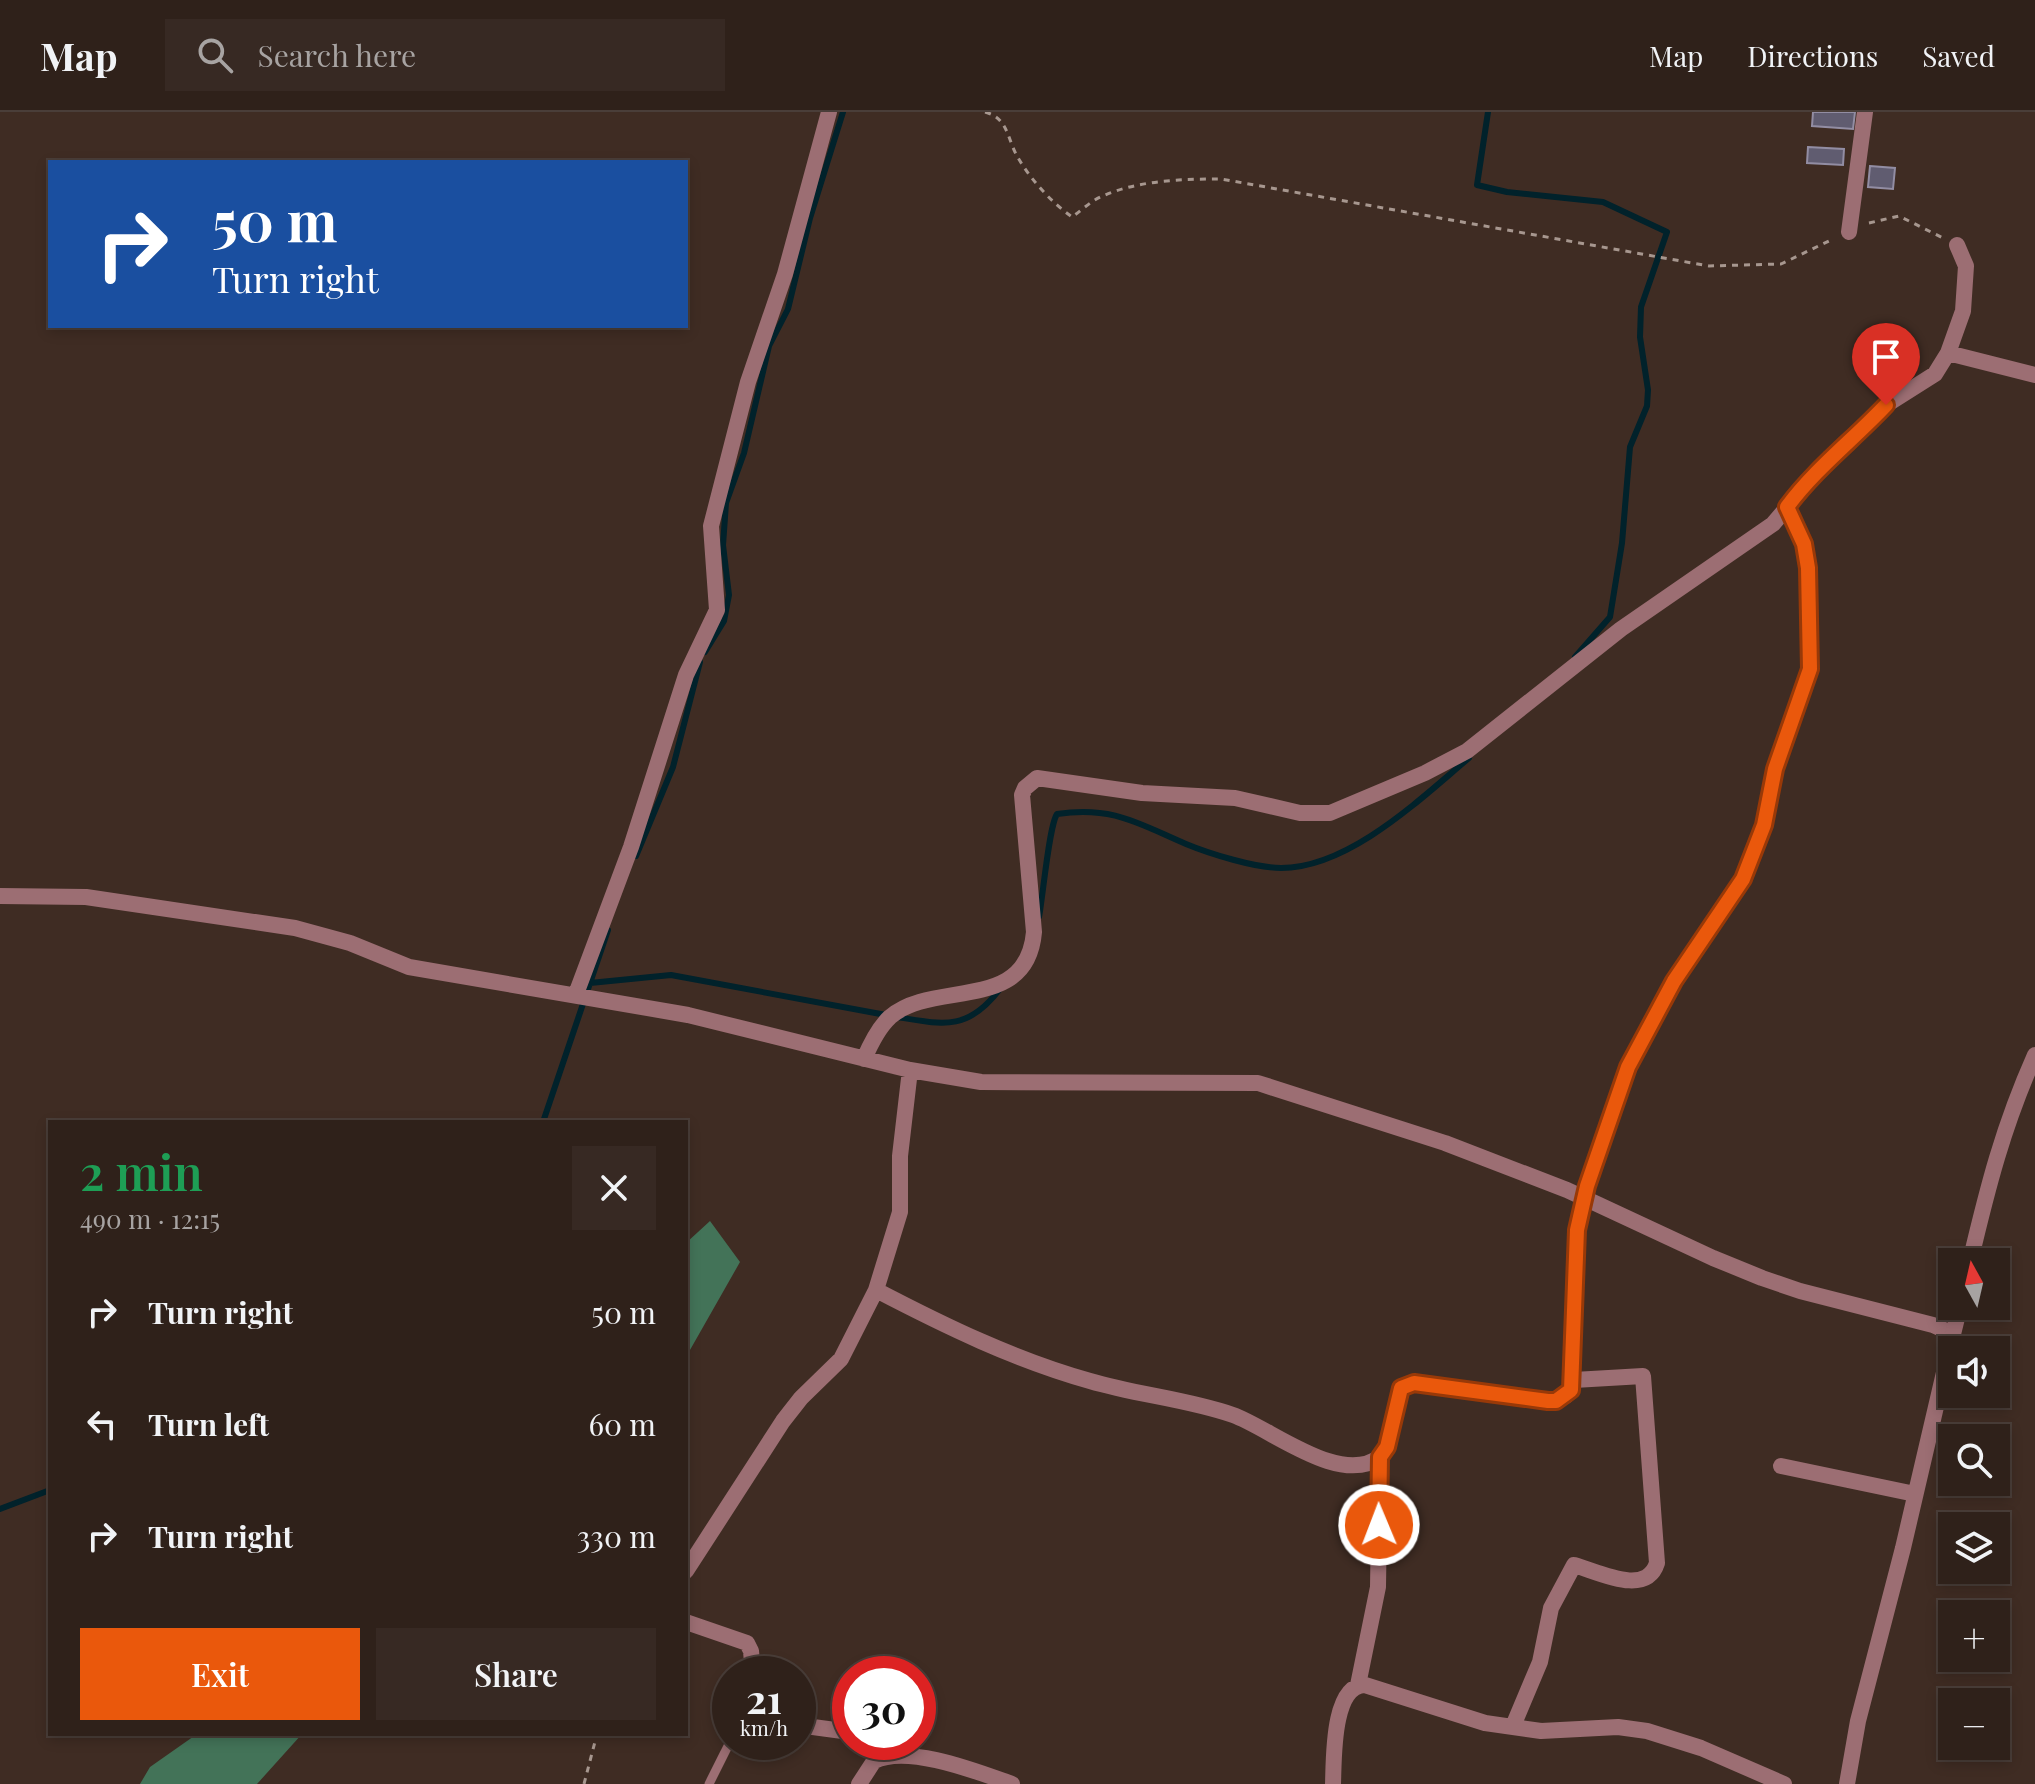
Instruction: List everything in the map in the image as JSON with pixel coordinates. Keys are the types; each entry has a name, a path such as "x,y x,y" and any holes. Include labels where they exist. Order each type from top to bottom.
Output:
{"street":[{"path":"576,994 631,847 686,675 717,610 711,526 748,382 785,274 829,112"},
{"path":"1849,232 1865,112"},
{"path":"864,1059 873,1039 891,1017 916,1004 993,988 1008,978 1032,949 1034,932 1022,795 1037,778 1142,793 1235,798 1300,813 1330,813 1425,773 1467,751 1621,629 1773,524 1830,457 1854,438 1886,405 1935,374 1948,353 1963,311 1966,266 1957,245"},
{"path":"1948,353 2035,375"},
{"path":"876,1290 953,1330 1046,1367 1116,1388 1237,1417 1309,1455 1338,1462 1364,1464 1380,1457 1387,1447 1398,1394 1407,1385 1414,1383 1548,1401 1566,1396 1574,1380 1577,1230 1583,1197 1628,1067 1681,970 1743,879 1764,825 1775,769 1810,669 1808,568 1804,544 1787,507"},
{"path":"0,896 86,897 295,928 350,943 409,967 688,1015 910,1070 981,1082 1258,1083 1445,1143 1583,1197 1762,1278 1800,1291 1933,1325 1953,1334"},
{"path":"1973,1248 1993,1161 2008,1116 2035,1055"},
{"path":"688,1568 783,1421 801,1398 841,1359 876,1290 900,1212 900,1156 910,1070"},
{"path":"1847,1784 1858,1721 1956,1320"},
{"path":"1513,1726 1540,1662 1551,1608 1574,1565 1633,1582 1643,1581 1653,1574 1657,1563 1643,1376 1574,1380"},
{"path":"1333,1784 1341,1703 1358,1685 1378,1587 1380,1457"},
{"path":"1781,1466 1915,1494"},
{"path":"688,1623 747,1643 751,1656"},
{"path":"1358,1685 1374,1686 1465,1718 1541,1731 1618,1727 1647,1731 1701,1748 1784,1784"},
{"path":"859,1784 868,1767 878,1760"},
{"path":"926,1760 981,1779 1012,1784"}],"lane":[{"path":"709,1784 721,1760"}],"path":[{"path":"985,112 1003,123 1017,157 1055,205 1072,217 1101,196 1121,190 1165,181 1208,179 1427,214 1709,266 1781,264 1849,232 1899,216 1957,245"},
{"path":"584,1784 596,1736"}],"green space":[{"path":"710,1221 740,1262 688,1353 688,1241"},
{"path":"194,1736 300,1736 257,1784 140,1784 150,1767"}],"building":[{"path":"1813,112 1855,112 1853,129 1812,126"},
{"path":"1808,147 1844,149 1843,165 1807,163"},
{"path":"1870,166 1895,168 1893,189 1868,187"}],"waterway":[{"path":"705,652 724,621 729,595 723,545 726,503 744,453 769,346 788,309 810,218 843,112"},
{"path":"1488,112 1477,185 1507,192 1603,202 1667,232 1641,307 1640,337 1648,390 1647,406 1630,447 1622,543 1610,617 1575,657"},
{"path":"636,856 673,767 700,662"},
{"path":"1039,917 1057,814 1110,814 1233,860 1281,868 1307,865 1332,857 1382,828 1469,758"},
{"path":"544,1120 608,930"},
{"path":"590,983 671,975 886,1015"},
{"path":"897,1017 954,1022 977,1012 1000,989"},
{"path":"0,1509 48,1491"}],"route":[{"path":"1379,1525 1380,1457 1387,1447 1401,1388 1414,1383 1548,1401 1556,1401 1571,1390 1574,1380 1577,1230 1587,1186 1628,1067 1702,935 1743,879 1764,825 1775,769 1810,669 1808,568 1804,544 1787,507 1830,457 1854,438 1886,405"}]}
